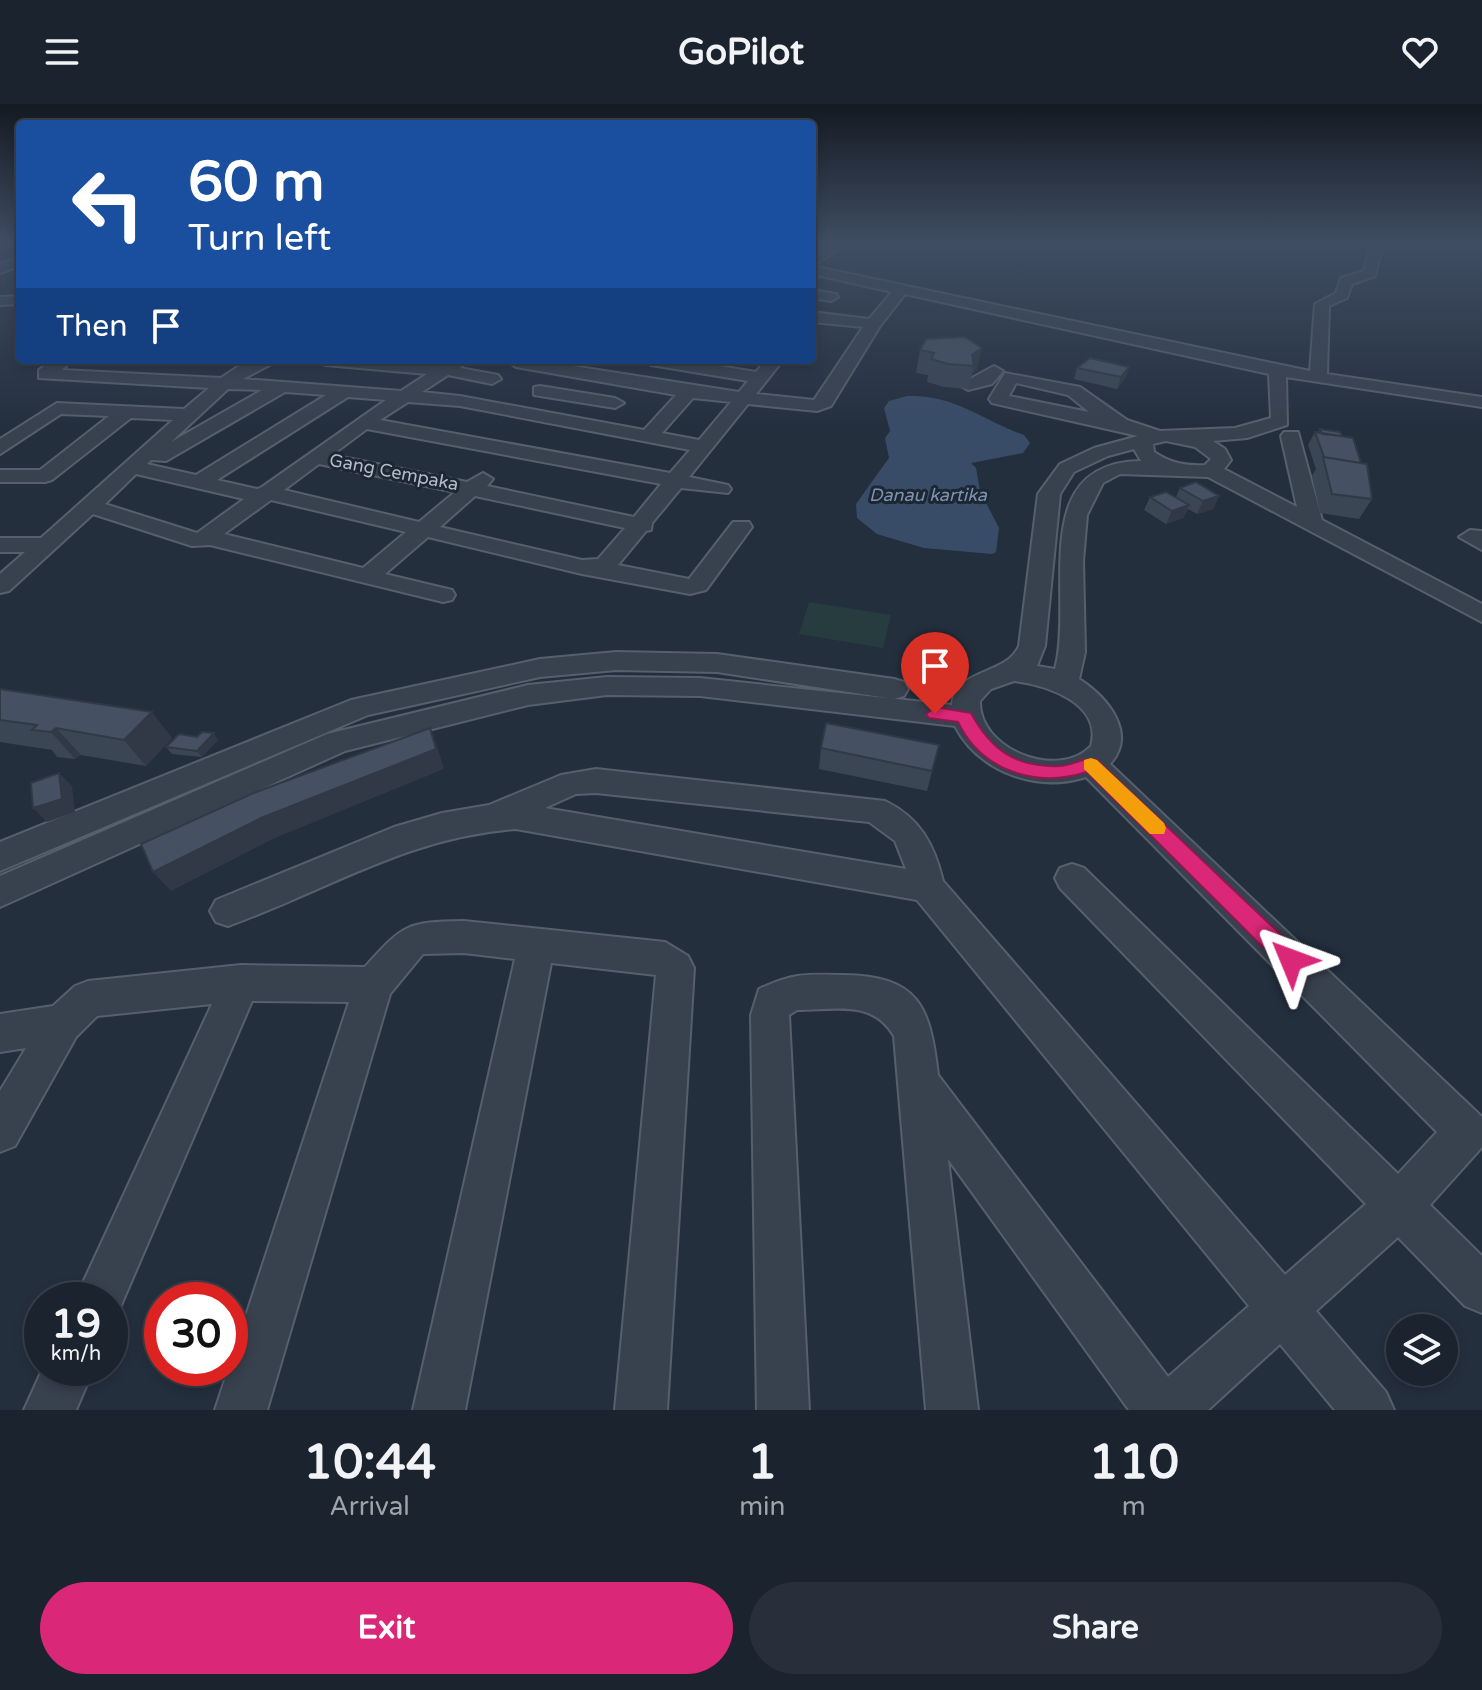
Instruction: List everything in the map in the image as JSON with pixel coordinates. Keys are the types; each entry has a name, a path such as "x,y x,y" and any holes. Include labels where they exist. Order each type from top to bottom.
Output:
{"street":[{"path":"531,364 744,400 821,405 889,305"},
{"path":"971,305 1285,372 1482,402"},
{"path":"1318,378 1322,305"},
{"path":"816,317 873,324"},
{"path":"59,364 45,374 282,386 460,401 705,447"},
{"path":"0,586 134,467 186,415 223,384 258,364"},
{"path":"460,401 514,364"},
{"path":"590,427 655,364"},
{"path":"681,364 762,378"},
{"path":"598,568 611,563 772,364"},
{"path":"90,506 200,541 363,423 453,365 492,379"},
{"path":"968,385 1008,371 1074,391 1074,406"},
{"path":"1008,371 998,399 1074,406 1120,424 1149,440"},
{"path":"565,372 540,391 615,403"},
{"path":"1064,682 1072,653 1072,544 1082,500 1096,479 1107,472 1146,467 1173,469 1216,465 1291,436 1300,425 1285,372"},
{"path":"1013,672 1039,674 1064,682 1086,696 1102,713 1109,732 1105,750 1091,764 1063,773 1030,771 999,759 975,739 965,708 974,687 1013,672 1025,663 1032,646 1049,494 1067,468 1082,458 1149,440 1239,434 1265,429 1280,421 1285,372"},
{"path":"946,384 968,385 1001,394"},
{"path":"134,467 282,386"},
{"path":"203,480 345,391"},
{"path":"648,437 689,392"},
{"path":"0,448 57,408 186,415"},
{"path":"0,476 45,476 126,412"},
{"path":"368,576 552,420"},
{"path":"363,423 721,489"},
{"path":"1178,436 1211,447 1216,465 1312,523 1482,614"},
{"path":"1291,436 1312,523"},
{"path":"1149,440 1144,454 1173,469"},
{"name":"Gang Cempaka","path":"315,457 643,525"},
{"path":"134,467 690,587 697,585 741,527"},
{"path":"206,537 443,595"},
{"path":"0,545 47,545"},
{"path":"0,857 338,715 540,668 616,661 717,663 965,708"},
{"path":"0,892 337,742 528,695 607,686 700,687 965,708"},
{"path":"1091,764 1474,1139 1282,1306 1169,1410"},
{"path":"494,816 572,783 596,781 874,810 896,820 920,851 927,887 1368,1410"},
{"path":"228,911 349,857 460,822 494,816 516,816 927,887"},
{"path":"1072,878 1482,1289"},
{"path":"241,1410 374,985 411,942 421,938 464,937 665,959 675,968 641,1410"},
{"path":"439,1410 536,947"},
{"path":"0,1131 62,1024 88,999 241,983 374,985"},
{"path":"107,1282 241,983"},
{"path":"783,1410 770,1015 773,1002 794,992 878,993 899,1009 913,1032 915,1079 952,1410"},
{"path":"0,1033 62,1024"},
{"path":"915,1079 1161,1410"},
{"path":"50,1410 61,1386"}],"green space":[{"path":"809,602 891,615 883,648 799,634"}],"water":[{"name":"Danau kartika","path":"907,396 924,396 954,404 1024,435 1030,443 1023,453 971,463 976,468 980,491 999,528 996,552 924,548 877,534 857,518 856,504 889,458 885,438 890,431 884,408 889,401"}],"building":[{"path":"965,337 982,348 972,355 974,366 931,359 934,353 920,350 926,339"},
{"path":"1090,358 1129,367 1121,377 1077,368"},
{"path":"1320,429 1340,432 1342,436 1322,434"},
{"path":"1315,432 1353,438 1361,463 1324,457"},
{"path":"1323,457 1367,464 1372,499 1332,494"},
{"path":"1196,482 1219,496 1203,501 1180,488"},
{"path":"1166,492 1189,505 1172,511 1150,497"},
{"path":"0,689 152,712 124,740 56,728 51,732 32,730 37,725 0,720"},
{"path":"826,723 939,745 932,771 821,748"},
{"path":"430,728 436,749 261,818 153,872 141,844 256,792"},
{"path":"202,732 214,733 197,751 166,747 179,734 197,737"},
{"path":"59,773 62,799 33,808 31,783"}],"slow traffic":[{"path":"1091,764 1157,828"}],"route":[{"path":"935,714 964,717 975,739 999,759 1030,771 1063,773 1091,764 1291,960"}]}
